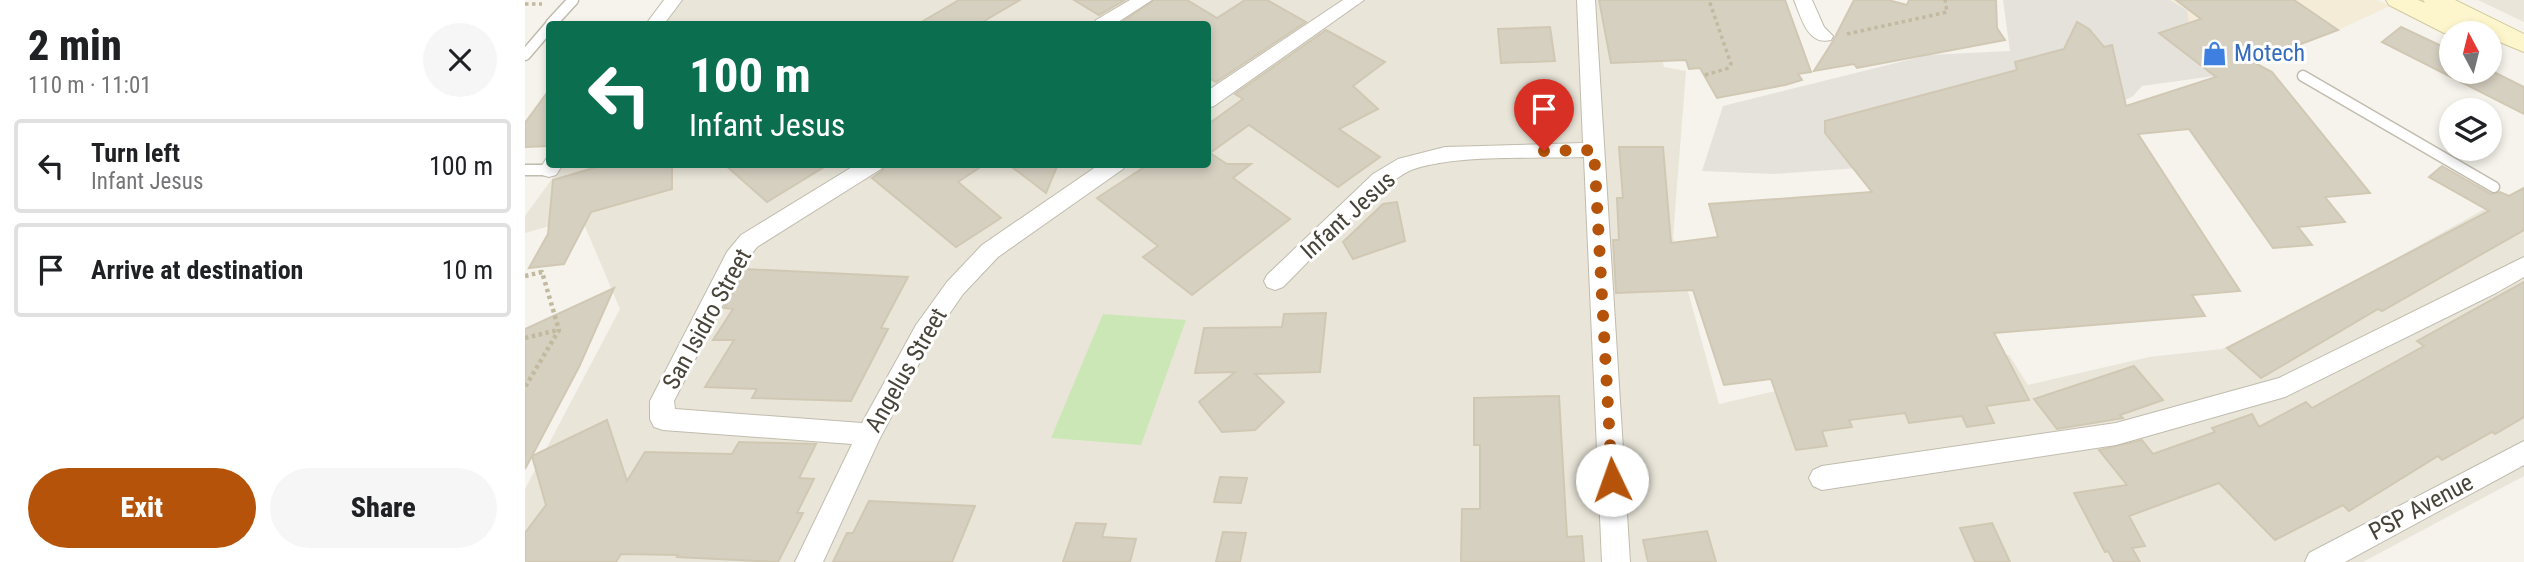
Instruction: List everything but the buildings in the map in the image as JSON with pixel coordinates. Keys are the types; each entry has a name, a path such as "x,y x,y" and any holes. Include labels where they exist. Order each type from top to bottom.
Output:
{"main road":[{"path":"2398,0 2441,21"},
{"path":"2435,0 2524,44"},
{"path":"2503,52 2524,62"}],"street":[{"path":"657,21 673,0"},
{"path":"1108,21 1143,0"},
{"path":"1211,98 1355,0"},
{"path":"1586,0 1616,562"},
{"path":"1803,0 1816,30 1824,36"},
{"name":"Infant Jesus","path":"1275,281 1380,179 1405,164 1445,154 1594,150"},
{"name":"San Isidro Street","path":"868,168 749,241 735,258 663,401 663,419 869,434"},
{"name":"Angelus Street","path":"809,562 869,434 923,332 955,288 990,251 1110,168"},
{"path":"1822,478 2116,434 2285,387 2488,287 2524,266"},
{"name":"PSP Avenue","path":"2319,562 2524,452"}],"lane":[{"path":"554,21 573,0"},
{"path":"525,55 546,31"},
{"path":"2303,76 2494,187"},
{"path":"525,170 546,168"}],"path":[{"path":"1705,75 1729,68 1731,64 1709,0"},
{"path":"1824,36 1836,37 1941,14 1947,12 1945,0"},
{"path":"525,276 542,272 559,330 525,387"},
{"path":"525,338 559,330"}],"shaded area":[{"path":"682,0 1668,0 1659,46 1664,67 1686,71 1673,237 1719,404 1837,377 2009,355 2028,385 2149,357 2222,349 2350,284 2524,187 2524,476 2363,562 525,562 525,489 620,309 581,217 525,233 525,216 560,168 1211,168 1211,21 666,21"},
{"path":"2003,0 2170,0 2187,10 2189,23 2160,34 2214,76 2142,86 2133,96 2100,113 1901,165 1774,174 1702,171 1723,106 1928,55 2010,51"},
{"path":"2170,0 2377,0 2390,6 2338,30 2214,76 2159,33 2187,10"},
{"path":"2478,0 2524,0 2524,22"}],"green space":[{"path":"1103,314 1186,320 1141,445 1051,438"}],"place":[{"name":"Motech","path":"2214,53"}],"route":[{"path":"1544,151 1594,150 1612,480"}]}
